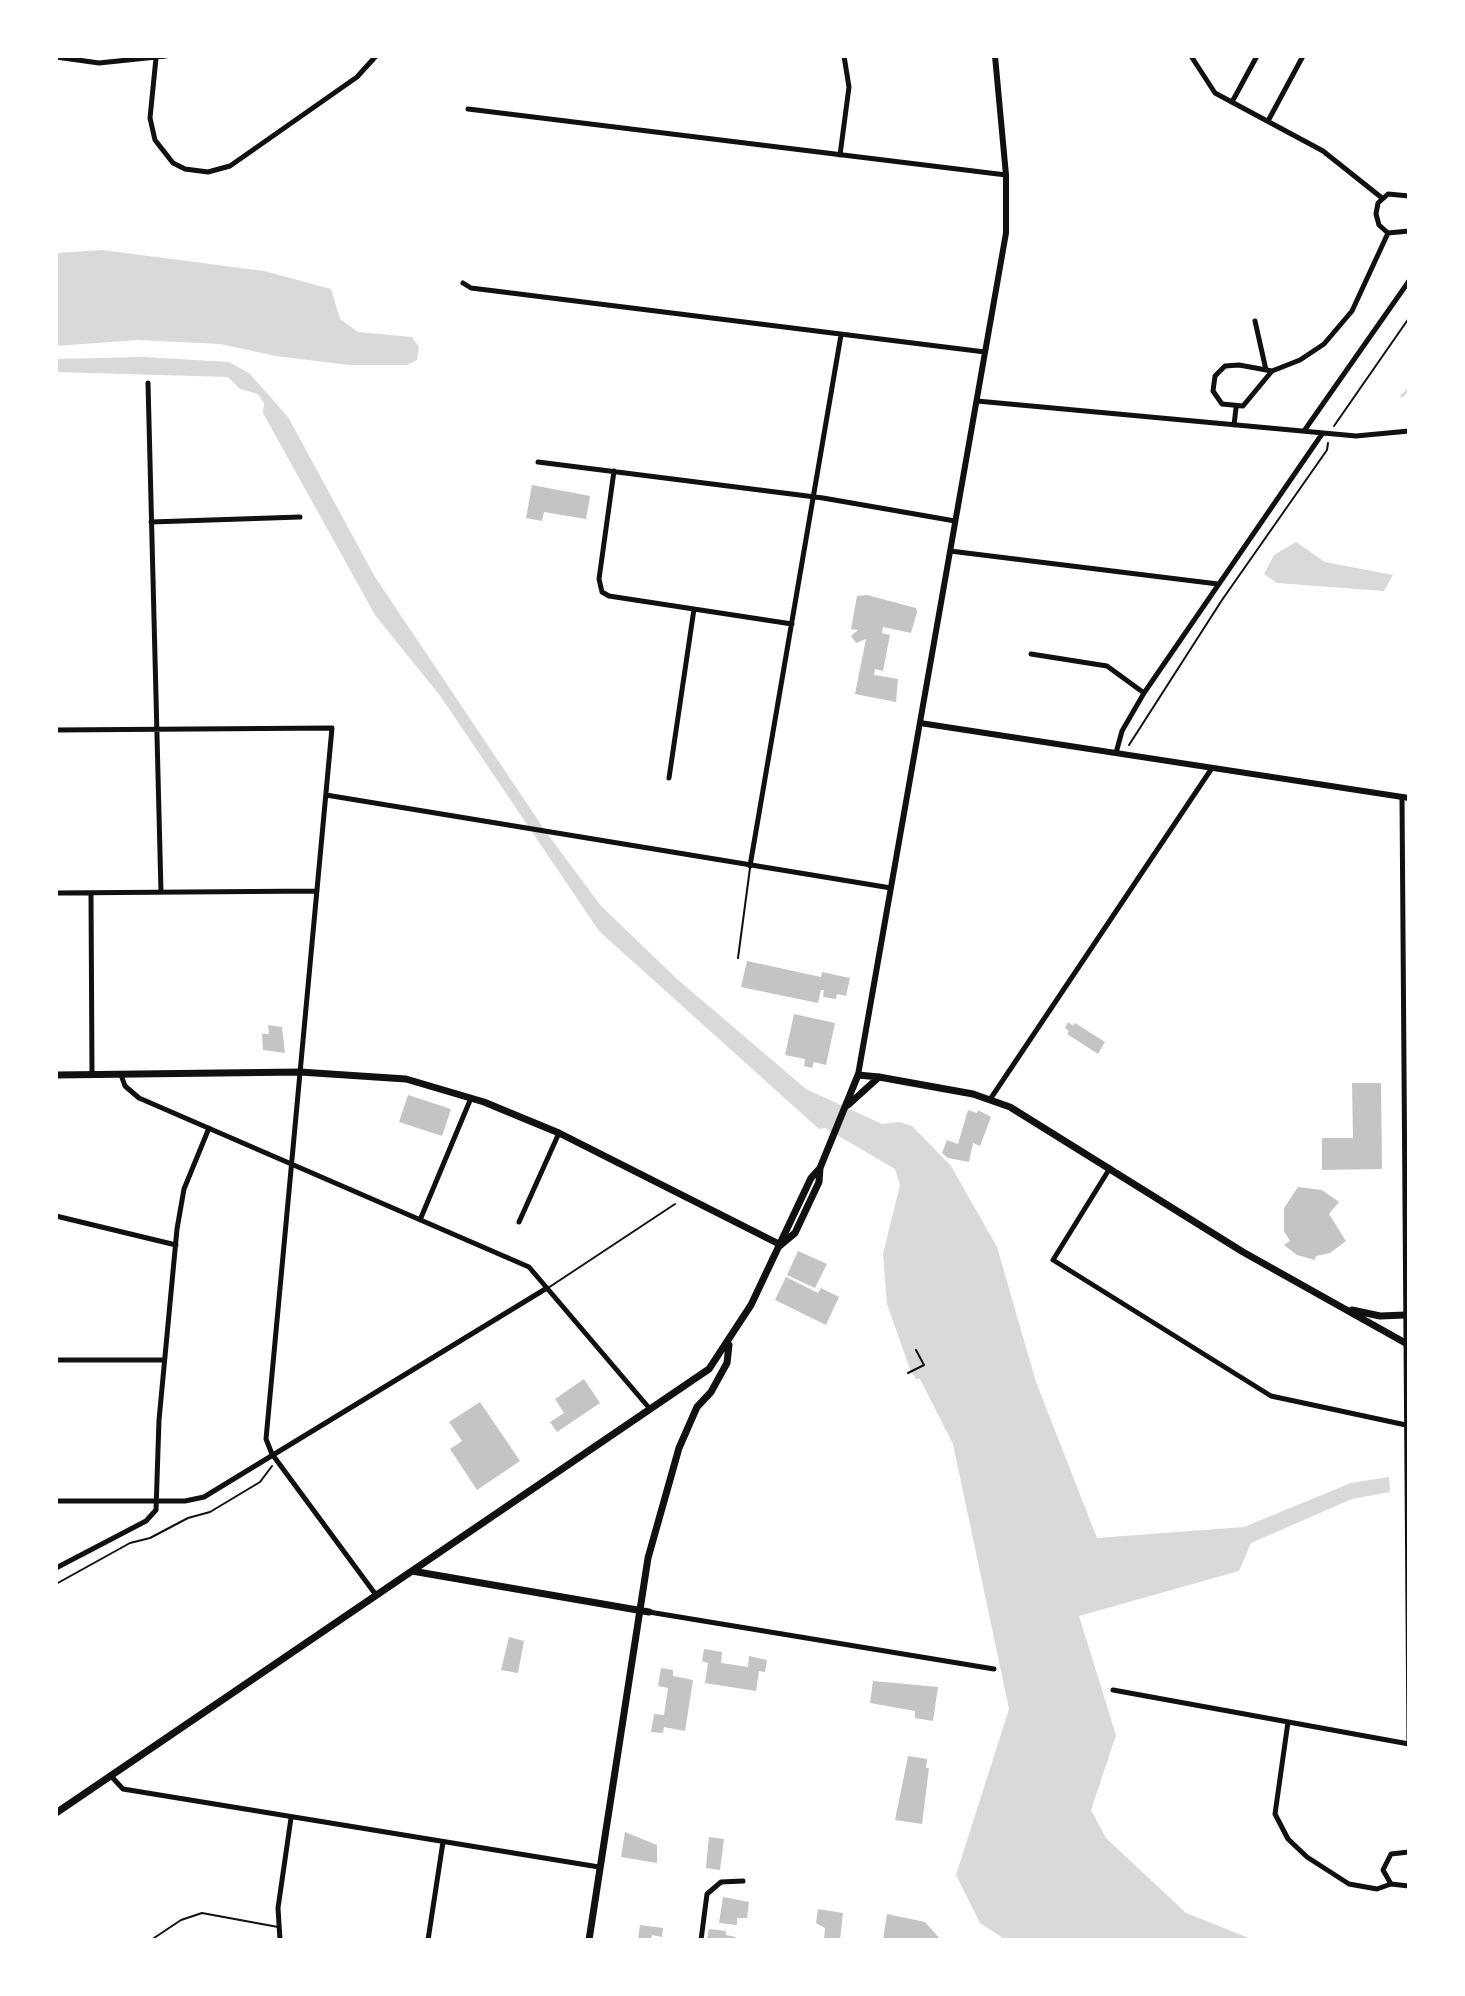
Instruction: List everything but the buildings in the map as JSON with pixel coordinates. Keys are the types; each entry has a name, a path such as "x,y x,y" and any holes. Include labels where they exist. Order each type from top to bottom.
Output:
{"main road":[{"path":"56,1075 300,1072 389,1075 471,1098 559,1133 781,1245"},
{"path":"56,1813 709,1369 729,1343 781,1245 811,1178 820,1168 831,1145 858,1075 991,1098 1243,1252 1407,1344"},
{"path":"848,1105 879,1077"},
{"path":"1345,1309 1380,1316 1405,1315"},
{"path":"589,1940 639,1610 671,1471 691,1418 711,1392 727,1363 729,1343"},
{"path":"412,1571 649,1612"}],"street":[{"path":"56,57 99,63 166,56"},
{"path":"156,58 150,118 155,140 173,163 185,169 208,172 230,166 357,77 376,56"},
{"path":"840,155 849,87 844,56"},
{"path":"858,1075 1006,233 1006,175 995,56"},
{"path":"1191,56 1210,86 1232,102 1323,151 1382,198"},
{"path":"1232,102 1257,56"},
{"path":"1268,121 1303,56"},
{"path":"468,109 1006,175"},
{"path":"1388,233 1377,220 1376,208 1382,198 1395,192 1409,196"},
{"path":"1388,233 1409,231"},
{"path":"1269,371 1231,364 1219,370 1213,391 1222,404 1236,408 1249,402 1269,371 1315,351 1340,328 1364,291 1388,233"},
{"path":"1304,431 1409,281"},
{"path":"463,283 471,288 985,352"},
{"path":"1255,321 1269,371"},
{"path":"750,866 841,335"},
{"path":"148,383 161,892"},
{"path":"977,401 1322,433 1380,436 1409,431"},
{"path":"1234,425 1236,408"},
{"path":"1116,753 1122,731 1144,693 1322,433"},
{"path":"538,462 813,497 955,521"},
{"path":"614,471 599,579 602,592 609,596 792,624"},
{"path":"151,522 300,517"},
{"path":"950,551 1218,584"},
{"path":"669,778 694,609"},
{"path":"1031,654 1107,666 1144,693"},
{"path":"920,723 1406,797 1405,1315 1409,1744 1113,1690"},
{"path":"56,730 332,728 266,1439 272,1454 376,1595"},
{"path":"991,1098 1212,768"},
{"path":"326,795 891,888"},
{"path":"56,893 317,891"},
{"path":"91,893 92,1074"},
{"path":"121,1074 125,1086 139,1098 529,1267 650,1410"},
{"path":"420,1220 471,1098"},
{"path":"56,1568 146,1521 156,1510 164,1360 176,1245 184,1189 209,1128"},
{"path":"519,1222 559,1133"},
{"path":"1110,1168 1053,1260 1271,1396 1406,1425"},
{"path":"56,1216 176,1245"},
{"path":"56,1501 158,1501 204,1497 547,1288"},
{"path":"56,1360 164,1360"},
{"path":"649,1612 994,1669"},
{"path":"1288,1722 1275,1800 1275,1814 1281,1829 1307,1857 1337,1879 1362,1888 1377,1889 1391,1884 1409,1886"},
{"path":"110,1775 123,1789 599,1867"},
{"path":"280,1940 278,1908 291,1818"},
{"path":"428,1940 443,1842"},
{"path":"1391,1884 1383,1870 1387,1859 1396,1852 1409,1852"},
{"path":"701,1940 707,1894 721,1882 743,1881"}],"lane":[{"path":"738,958 750,866"},
{"path":"547,1288 675,1204"},
{"path":"151,1940 181,1920 202,1913 279,1927"}],"path":[{"path":"1334,426 1409,318"},
{"path":"1129,745 1222,600 1327,450 1328,443"},
{"path":"908,1373 924,1365 916,1350"},
{"path":"56,1584 130,1543 150,1538 183,1520 210,1512 260,1482 271,1467"}],"shaded area":[{"path":"102,250 264,271 331,289 340,319 358,332 412,337 419,347 417,360 407,365 349,365 276,356 220,344 138,340 56,346 56,253"},
{"path":"144,357 229,362 249,373 288,417 375,577 546,832 601,906 677,979 806,1089 882,1124 899,1122 912,1126 951,1166 997,1247 1036,1382 1097,1538 1244,1527 1351,1483 1389,1477 1390,1492 1352,1499 1251,1543 1239,1571 1079,1616 1116,1735 1091,1810 1106,1838 1186,1913 1254,1940 1006,1940 980,1923 956,1875 1009,1709 953,1444 920,1379 916,1379 910,1369 887,1304 883,1254 900,1185 895,1169 825,1128 819,1129 599,931 441,697 375,615 263,413 264,403 258,394 240,389 228,377 56,372 56,359"},
{"path":"1296,542 1325,562 1393,575 1384,591 1277,583 1264,574 1274,555"}],"waterway":[{"path":"1402,396 1409,389"}]}
